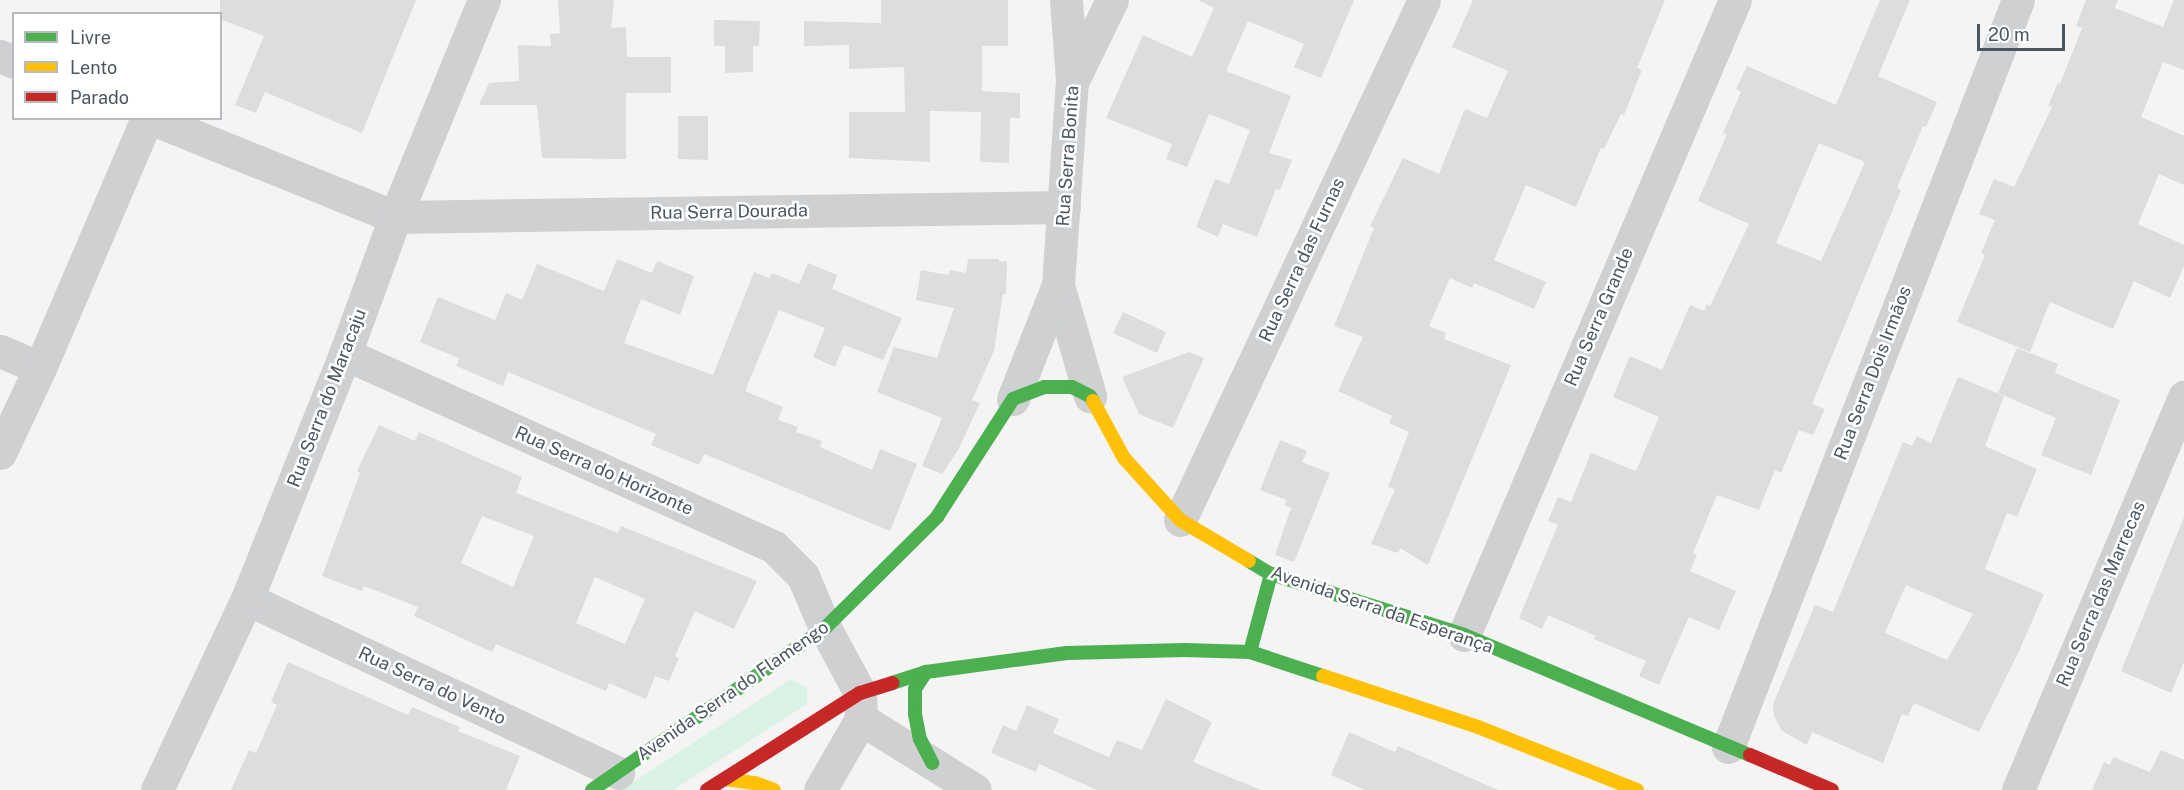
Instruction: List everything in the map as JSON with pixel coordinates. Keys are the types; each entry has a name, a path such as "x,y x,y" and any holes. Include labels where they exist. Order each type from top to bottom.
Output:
{"street":[{"name":"Rua Serra do Maracaju","path":"157,790 247,599 345,354 395,217 484,0"},
{"path":"1066,0 1072,82"},
{"name":"Rua Serra Bonita","path":"1059,285 1072,82 1112,0"},
{"name":"Rua Serra das Furnas","path":"1180,520 1424,0"},
{"name":"Rua Serra Grande","path":"1464,634 1735,0"},
{"name":"Rua Serra Dois Irmãos","path":"1728,747 2018,0"},
{"path":"0,453 40,368 148,120"},
{"path":"154,120 395,217"},
{"name":"Rua Serra Dourada","path":"395,217 1064,207"},
{"name":"Avenida Serra da Esperança","path":"1059,285 1090,396 1124,458 1180,520 1271,574 1464,634 1832,790"},
{"name":"Avenida Serra do Flamengo","path":"605,781 825,628 937,517 1013,399 1059,285"},
{"path":"0,351 40,368"},
{"name":"Rua Serra do Horizonte","path":"345,354 774,547 803,576 860,706"},
{"path":"1013,399 1044,387 1072,387 1090,396"},
{"name":"Rua Serra das Marrecas","path":"2018,790 2184,397"},
{"path":"1250,652 1271,574"},
{"name":"Rua Serra do Vento","path":"247,599 605,781"},
{"path":"707,790 926,672 1067,653 1185,650 1250,652 1478,727 1637,790"},
{"path":"926,672 915,689 915,714 921,739 932,764"},
{"path":"860,706 932,764 975,790"},
{"path":"820,790 860,706"},
{"path":"725,779 755,783 774,790"}],"green space":[{"path":"791,679 807,688 807,704 673,790 621,790"}],"building":[{"path":"220,0 416,0 362,133 265,92 256,113 235,105 264,36 222,20 222,12 220,12"},
{"path":"558,0 614,0 611,28 626,27 627,57 671,57 671,93 626,93 626,159 542,158 537,105 479,105 489,83 519,81 518,45 551,46 550,34 560,33"},
{"path":"881,0 1008,0 1008,46 982,46 982,91 1020,93 1020,118 1010,118 1009,163 980,162 981,112 930,111 930,162 849,158 849,112 905,112 904,67 849,69 849,45 804,46 804,21 881,23"},
{"path":"1198,0 1354,0 1321,78 1294,67 1304,44 1248,21 1226,71 1291,96 1269,153 1292,160 1280,190 1276,189 1257,237 1223,224 1218,237 1196,227 1215,179 1229,184 1250,130 1209,114 1187,167 1166,159 1172,144 1106,118 1143,35 1192,57 1214,8"},
{"path":"1473,0 1665,0 1637,68 1642,70 1624,115 1621,114 1604,149 1601,148 1576,207 1526,185 1494,260 1546,282 1534,309 1474,283 1472,288 1450,278 1429,326 1446,333 1444,339 1511,365 1428,565 1400,548 1398,553 1371,544 1395,489 1388,487 1409,432 1389,423 1392,416 1338,391 1363,337 1334,326 1374,228 1370,226 1403,158 1439,174 1465,109 1487,118 1508,71 1452,47"},
{"path":"1880,0 1910,0 1878,76 1937,102 1926,127 1923,126 1897,188 1901,190 1812,404 1825,409 1813,435 1799,430 1781,473 1775,470 1759,510 1717,495 1693,553 1697,555 1690,571 1736,591 1719,630 1689,617 1659,685 1639,676 1646,661 1594,639 1596,636 1548,615 1542,629 1519,618 1558,525 1548,521 1558,497 1571,502 1591,453 1636,471 1659,417 1613,397 1630,356 1662,370 1690,305 1704,311 1707,304 1710,306 1749,224 1698,201 1727,134 1723,133 1741,92 1736,89 1747,66 1836,105","holes":["1819,143 1865,162 1821,261 1776,243"]},
{"path":"2086,0 2118,0 2115,8 2163,27 2174,0 2184,0 2184,70 2163,62 2141,117 2184,136 2184,185 2159,174 2138,224 2184,245 2184,266 2170,298 2134,281 2113,329 2050,302 2030,352 1957,322 1985,255 1981,253 1995,220 1979,214 1994,179 2014,187 2052,107 2048,106 2058,83 2060,84 2082,28 2076,26"},
{"path":"714,20 760,21 759,46 753,46 753,72 725,73 725,46 714,46"},
{"path":"678,116 708,116 708,160 678,159"},
{"path":"617,259 652,273 657,261 694,276 680,315 641,299 624,343 713,375 754,272 770,278 772,273 799,284 808,263 837,275 832,289 902,318 883,360 844,345 835,367 813,357 825,328 779,310 745,391 783,407 778,420 798,427 796,432 822,441 820,447 872,470 880,449 917,464 890,531 704,454 699,465 651,445 656,434 508,372 503,386 456,366 459,358 420,342 438,297 495,320 506,293 522,300 537,264 604,291"},
{"path":"968,259 1007,261 1006,294 1003,294 994,351 972,400 980,403 958,450 942,474 922,466 942,418 877,392 894,347 937,358 954,308 916,300 921,270 948,275 950,270 966,273"},
{"path":"1123,312 1166,332 1157,353 1113,333"},
{"path":"2017,348 2058,364 2055,373 2120,400 2091,475 2041,455 2056,418 1998,393"},
{"path":"1189,352 1204,358 1173,428 1139,414 1122,377"},
{"path":"1958,377 2004,396 1985,446 2037,469 2017,517 2007,513 1985,569 2044,594 1979,732 1914,703 1908,716 1902,714 1883,763 1812,732 1807,745 1782,731 1774,716 1773,704 1815,605 1833,612 1903,442 1912,446 1917,436 1931,443","holes":["1906,585 1973,614 1947,660 1885,633"]},
{"path":"379,425 415,441 419,432 522,477 516,493 618,533 621,526 757,581 734,629 695,611 675,656 679,658 669,681 655,676 646,699 609,683 606,691 496,644 492,652 414,616 418,607 364,586 362,591 322,576 360,473 357,471","holes":["482,516 534,536 513,587 461,563","595,577 645,599 625,644 576,623"]},
{"path":"1280,440 1307,451 1302,462 1330,473 1294,562 1275,555 1291,508 1284,505 1287,500 1260,490"},
{"path":"2184,517 2184,662 2171,693 2121,671"},
{"path":"288,662 408,715 412,707 460,727 458,731 520,756 506,790 231,790 249,750 256,753 277,705 271,702"},
{"path":"1166,699 1212,722 1193,762 1261,790 1097,790 1039,764 1036,772 991,753 1003,725 1016,731 1027,705 1059,719 1053,733 1109,757 1117,740 1142,750"},
{"path":"1349,732 1395,752 1398,746 1498,790 1365,790 1331,775"},
{"path":"2161,750 2184,760 2184,790 2092,790 2104,762 2110,765 2113,757 2150,772"}],"traffic: fast":[{"path":"592,790 825,628 937,517 1013,399 1044,387 1072,387 1090,396 1093,401"},
{"path":"1249,561 1271,574 1464,635 1750,755"},
{"path":"1250,652 1271,574"},
{"path":"892,683 926,672 1067,653 1185,650 1250,652 1323,676"},
{"path":"926,672 915,689 915,714 920,739 932,763"}],"traffic: slow":[{"path":"1093,401 1124,458 1180,520 1249,561"},
{"path":"1323,676 1478,727 1637,790"},
{"path":"725,779 755,783 774,790"}],"traffic: jam":[{"path":"707,790 860,693 892,683"},
{"path":"1750,755 1832,790"}]}
